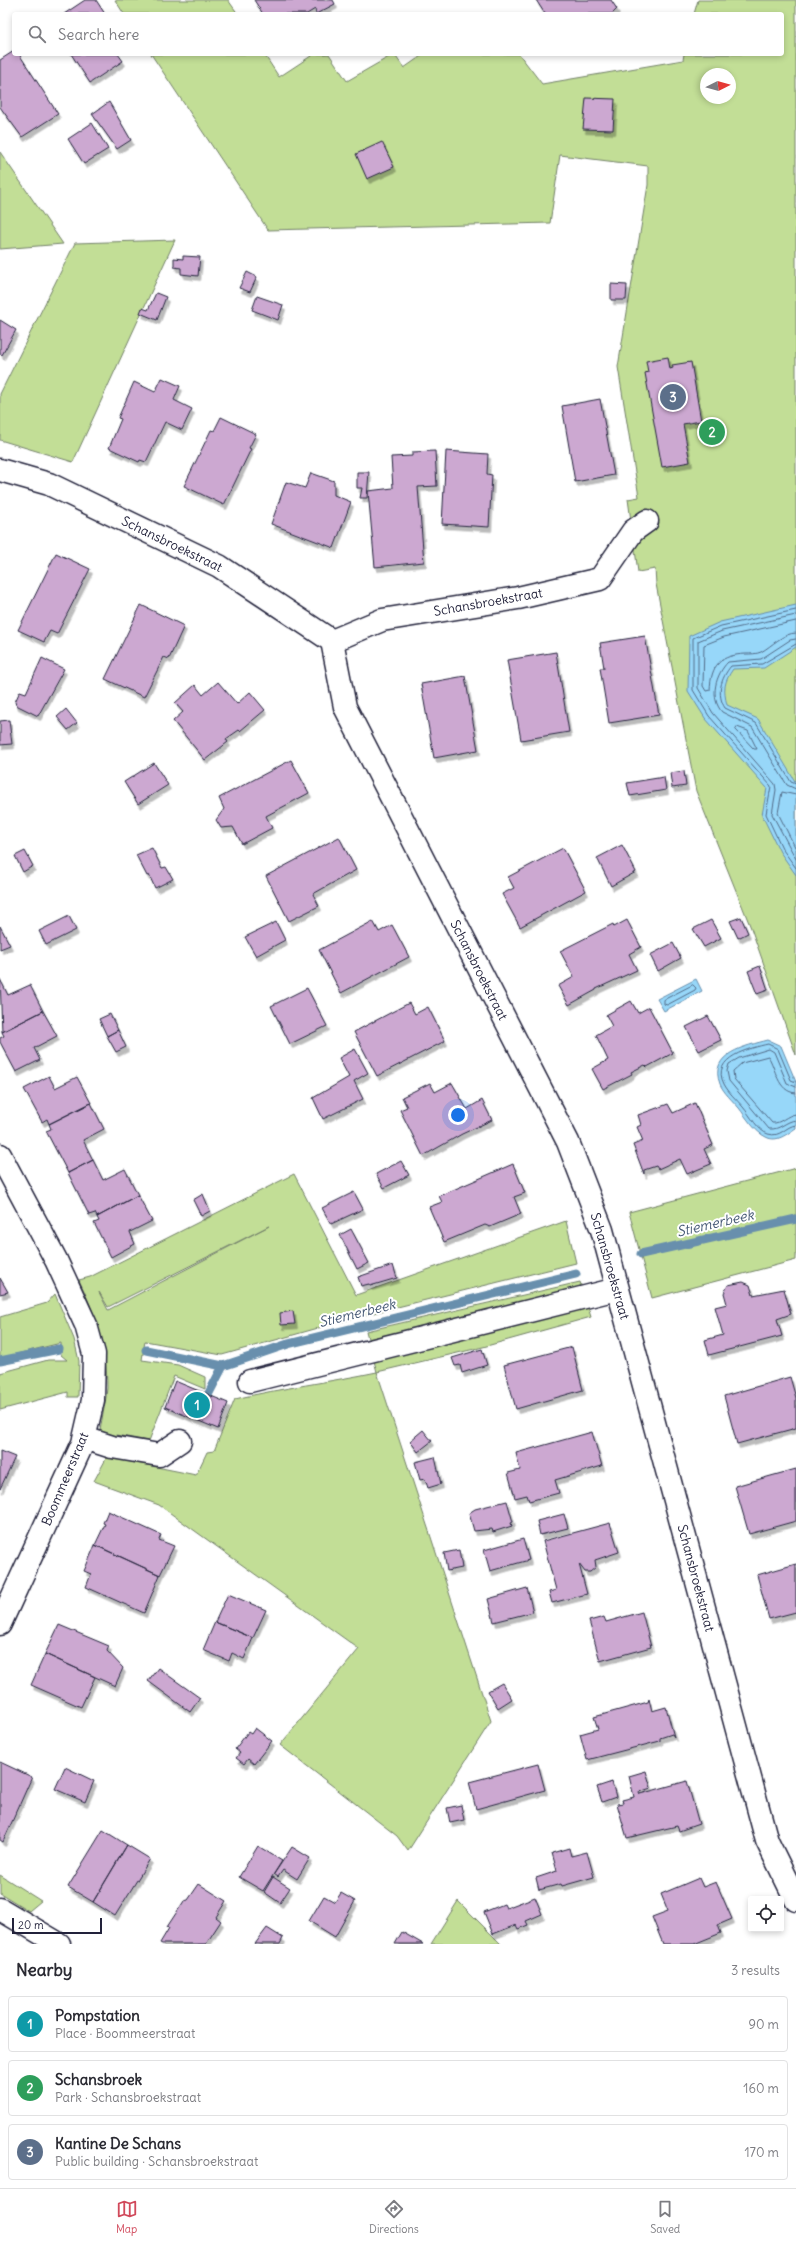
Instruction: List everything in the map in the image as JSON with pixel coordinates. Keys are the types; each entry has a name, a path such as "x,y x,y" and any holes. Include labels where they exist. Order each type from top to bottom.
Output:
{"street":[{"name":"Schansbroekstraat","path":"0,470 49,484 219,566 332,641 345,707 568,1142 602,1230 767,1841 796,1900"},
{"name":"Schansbroekstraat","path":"332,641 382,620 518,598 600,579 633,531 647,521"},
{"name":"Boommeerstraat","path":"0,1155 56,1260 86,1325 94,1354 93,1400 84,1438 0,1624"},
{"path":"250,1381 617,1289"},
{"path":"84,1438 112,1448 160,1455 180,1441"},
{"path":"0,1909 59,1944"}],"green space":[{"path":"115,0 228,0 237,12 123,12"},
{"path":"698,0 796,0 796,1055 751,928 696,791 656,584 655,569 638,572 628,499 639,497 618,367 648,185 648,166 560,155 550,223 268,230 152,56 265,56 279,77 311,56 330,56 347,81 391,56 395,56 404,68 421,56 521,56 542,84 683,60 684,56 784,56 784,12 695,12"},
{"path":"0,152 63,244 0,249"},
{"path":"175,240 73,462 0,440 0,394 75,243"},
{"path":"796,1168 796,1260 652,1298 629,1212"},
{"path":"294,1174 356,1295 566,1221 576,1263 361,1316 222,1355 145,1341 142,1360 178,1365 205,1377 205,1389 174,1376 149,1441 116,1435 114,1438 100,1431 107,1388 105,1359 103,1345 91,1306 79,1280 90,1277","holes":["269,1226 108,1310 99,1292 108,1307"]},
{"path":"580,1282 591,1317 483,1347 377,1372 366,1331"},
{"path":"55,1294 74,1339 79,1361 78,1397 68,1397 68,1392 0,1410 0,1373 48,1360 67,1360 61,1355 61,1343 0,1358 0,1317 47,1303"},
{"path":"377,1372 491,1721 408,1851 397,1836 280,1745 359,1649 159,1505 94,1481 107,1457 196,1475 207,1452 214,1451 235,1399"},
{"path":"0,1875 41,1901 29,1911 0,1893"},
{"path":"458,1901 501,1944 431,1944"}],"water":[{"path":"796,605 796,647 764,668 733,669 726,682 725,694 727,705 758,719 796,783 796,875 780,852 762,815 767,788 705,718 688,691 689,636 720,622"},
{"path":"696,979 702,991 664,1011 657,999"},
{"path":"768,1040 781,1046 796,1082 796,1128 782,1137 774,1139 770,1139 762,1135 751,1124 723,1090 718,1073 719,1065 724,1058 731,1053 740,1048"}],"building":[{"path":"85,0 96,0 104,12 67,12"},
{"path":"254,0 333,0 335,4 320,12 316,12 315,9 310,12 262,12"},
{"path":"536,0 611,0 617,9 614,12 544,12"},
{"path":"12,52 12,56 20,56 58,114 22,137 0,107 0,60"},
{"path":"72,56 119,56 123,61 90,83"},
{"path":"586,98 615,99 613,130 583,129"},
{"path":"109,102 131,140 117,149 92,114"},
{"path":"92,123 108,149 84,164 68,139"},
{"path":"382,142 394,167 367,179 356,154"},
{"path":"183,256 200,257 198,276 181,274 181,268 174,267 174,258 183,259"},
{"path":"247,272 257,277 250,292 239,288"},
{"path":"611,284 627,285 626,300 611,300"},
{"path":"156,293 166,297 157,320 140,313 142,308 148,310"},
{"path":"257,296 283,305 278,320 252,310"},
{"path":"0,320 16,330 2,355 0,354"},
{"path":"668,357 670,369 673,368 672,365 691,362 701,421 683,424 690,462 662,467 645,373 648,372 646,361"},
{"path":"162,378 180,386 174,400 192,409 182,430 165,422 146,462 140,460 139,462 109,448 121,419 118,418 134,382 155,392"},
{"path":"600,399 614,475 575,482 562,406"},
{"path":"221,417 256,434 249,448 251,449 224,505 184,486 211,430 214,431"},
{"path":"435,451 437,486 418,487 424,562 375,567 368,491 393,488 391,457 412,456 412,452"},
{"path":"446,451 488,454 487,474 492,475 489,527 442,524"},
{"path":"357,472 369,472 367,498 360,498 362,488 357,488"},
{"path":"311,473 334,481 334,495 351,502 334,548 271,524 286,482 305,488"},
{"path":"56,553 90,569 57,634 50,631 44,642 18,630"},
{"path":"141,605 184,626 169,659 164,657 144,697 105,679"},
{"path":"645,636 659,715 609,723 600,668 604,668 600,643"},
{"path":"556,652 569,732 521,740 507,660"},
{"path":"42,658 64,669 38,716 16,705 15,702 20,691 26,693"},
{"path":"465,676 478,750 434,758 421,684"},
{"path":"218,682 237,704 250,692 265,710 240,731 239,730 226,739 228,742 205,760 173,721 183,712 175,703 195,685 203,695"},
{"path":"66,709 77,723 68,730 57,717"},
{"path":"9,720 12,744 0,745 0,721"},
{"path":"291,760 309,793 266,816 272,828 242,844 233,827 221,828 216,820 224,809 219,798"},
{"path":"154,763 168,785 138,804 124,782"},
{"path":"684,771 686,786 672,788 670,773"},
{"path":"664,777 666,790 630,796 627,783"},
{"path":"339,837 356,870 313,894 319,906 289,921 266,876"},
{"path":"622,845 636,872 611,886 597,858"},
{"path":"152,848 162,868 166,867 173,879 155,888 149,875 147,876 136,855"},
{"path":"563,848 586,891 520,927 502,894 514,888 508,877"},
{"path":"25,851 33,866 23,872 15,856"},
{"path":"69,916 76,930 46,945 39,931"},
{"path":"741,917 748,933 738,938 730,921"},
{"path":"627,920 641,947 629,954 637,970 596,989 569,1005 558,986 574,977 560,951 613,924 614,927"},
{"path":"711,920 721,938 704,947 693,929"},
{"path":"373,921 379,932 392,925 409,957 341,993 319,950"},
{"path":"276,922 285,940 256,956 245,937"},
{"path":"0,926 10,945 0,949"},
{"path":"673,943 681,958 658,971 650,955"},
{"path":"760,966 768,990 757,994 748,971"},
{"path":"0,979 8,995 30,985 43,1011 2,1032"},
{"path":"307,988 327,1026 290,1044 271,1006"},
{"path":"631,1001 638,1013 649,1007 673,1053 647,1067 645,1065 631,1072 632,1074 603,1089 592,1069 608,1060 596,1035 612,1026 606,1015"},
{"path":"409,1003 415,1014 428,1007 445,1041 377,1076 354,1032"},
{"path":"43,1011 57,1036 34,1048 40,1060 16,1072 0,1042 0,1038 4,1036 2,1032"},
{"path":"110,1014 118,1030 107,1036 99,1019"},
{"path":"708,1016 721,1040 699,1051 686,1027"},
{"path":"118,1030 126,1047 116,1052 107,1036"},
{"path":"355,1049 368,1073 354,1081 363,1099 323,1119 313,1098 349,1077 339,1058"},
{"path":"49,1076 55,1088 77,1077 91,1103 49,1124 47,1119 42,1122 24,1089"},
{"path":"430,1083 435,1092 452,1083 467,1109 482,1100 492,1120 462,1134 423,1156 400,1110 407,1107 402,1097"},
{"path":"91,1103 104,1129 83,1140 93,1160 68,1173 46,1131 51,1129 49,1124"},
{"path":"695,1103 713,1145 704,1149 711,1164 687,1174 680,1159 658,1169 656,1166 644,1170 644,1174 633,1145 643,1141 637,1127 641,1125 638,1115 668,1104 673,1113"},
{"path":"93,1160 103,1180 125,1169 138,1195 97,1217 95,1213 89,1215 68,1173"},
{"path":"401,1161 409,1175 384,1188 376,1174"},
{"path":"513,1164 525,1193 514,1197 521,1214 490,1227 485,1225 444,1242 429,1207 442,1202 439,1196"},
{"path":"354,1192 363,1209 331,1224 322,1208"},
{"path":"203,1194 210,1211 201,1216 193,1200"},
{"path":"138,1195 152,1221 130,1232 135,1244 111,1257 94,1223 99,1221 97,1217"},
{"path":"351,1229 369,1263 357,1269 340,1235"},
{"path":"393,1265 397,1278 370,1286 369,1284 361,1286 358,1277"},
{"path":"0,1278 8,1292 0,1294"},
{"path":"743,1282 750,1285 753,1295 784,1289 791,1314 777,1319 782,1336 709,1355 705,1340 723,1335 715,1307 727,1304 724,1293 728,1285"},
{"path":"293,1311 295,1324 281,1325 280,1313"},
{"path":"572,1347 583,1390 516,1409 504,1365"},
{"path":"482,1349 487,1365 462,1373 460,1365 455,1366 452,1358"},
{"path":"790,1377 796,1398 796,1428 737,1444 724,1396"},
{"path":"175,1381 228,1403 218,1429 165,1407"},
{"path":"423,1430 432,1441 418,1452 410,1441"},
{"path":"592,1432 602,1466 555,1480 559,1493 529,1501 527,1495 515,1498 508,1473 520,1470 516,1453"},
{"path":"0,1451 15,1457 0,1489"},
{"path":"435,1457 441,1484 428,1488 425,1479 420,1480 415,1462"},
{"path":"796,1469 796,1521 749,1534 735,1486"},
{"path":"507,1501 513,1522 511,1523 512,1526 493,1532 492,1529 474,1531 469,1513 475,1509"},
{"path":"108,1511 161,1535 159,1540 174,1546 160,1575 95,1545 105,1524 103,1523"},
{"path":"564,1514 568,1528 540,1535 537,1521"},
{"path":"610,1523 619,1552 595,1560 596,1567 590,1572 585,1572 579,1564 587,1594 552,1603 549,1592 556,1590 543,1541"},
{"path":"523,1539 529,1560 490,1571 484,1550"},
{"path":"95,1545 160,1575 144,1613 86,1587 91,1574 84,1571"},
{"path":"459,1550 462,1568 447,1571 444,1553"},
{"path":"796,1564 796,1612 769,1619 757,1575"},
{"path":"527,1588 533,1612 494,1622 488,1599"},
{"path":"228,1594 266,1610 253,1638 215,1622"},
{"path":"642,1612 651,1647 600,1661 589,1621 604,1617 606,1622"},
{"path":"215,1622 253,1638 244,1659 232,1653 229,1661 203,1650"},
{"path":"59,1625 109,1646 107,1651 123,1668 115,1686 45,1654"},
{"path":"45,1654 95,1677 81,1707 31,1685"},
{"path":"158,1668 200,1698 190,1712 148,1681"},
{"path":"502,1683 512,1699 498,1708 488,1691"},
{"path":"649,1699 652,1711 666,1707 674,1737 672,1734 660,1738 660,1741 587,1760 580,1734 598,1729 594,1717 648,1702"},
{"path":"255,1728 272,1741 254,1764 248,1759 244,1764 236,1758 240,1753 235,1749 248,1732 251,1734"},
{"path":"0,1762 32,1777 3,1842 0,1840"},
{"path":"538,1764 545,1790 476,1809 469,1782"},
{"path":"65,1767 94,1781 85,1802 55,1789"},
{"path":"646,1771 651,1788 639,1792 640,1794 687,1781 699,1824 679,1831 677,1826 627,1838 617,1804 623,1803 622,1800 634,1797 629,1776"},
{"path":"612,1782 616,1797 602,1802 597,1787"},
{"path":"461,1805 464,1820 450,1823 447,1808"},
{"path":"103,1830 127,1845 93,1902 68,1887"},
{"path":"127,1845 150,1859 115,1916 93,1902"},
{"path":"258,1846 282,1861 263,1891 239,1877"},
{"path":"292,1847 310,1858 297,1879 283,1870 278,1877 274,1874"},
{"path":"569,1848 571,1856 587,1852 594,1877 562,1886 561,1884 539,1890 536,1878 557,1871 552,1853"},
{"path":"273,1877 290,1888 280,1903 264,1892"},
{"path":"699,1878 703,1887 716,1882 732,1919 718,1925 721,1933 694,1944 663,1944 652,1917 668,1911 661,1894"},
{"path":"199,1884 226,1901 216,1917 221,1921 206,1944 160,1943 169,1928 167,1927 184,1901 188,1900"},
{"path":"341,1893 355,1901 335,1937 309,1921 324,1896 335,1902"},
{"path":"535,1897 542,1914 526,1921 528,1925 518,1929 516,1925 493,1934 484,1912 504,1904 506,1908"},
{"path":"267,1928 283,1938 280,1944 255,1944"},
{"path":"402,1932 423,1944 395,1944"}],"waterway":[{"name":"Stiemerbeek","path":"641,1254 796,1219"},
{"name":"Stiemerbeek","path":"146,1350 223,1366 288,1344 576,1274"},
{"name":"Stiemerbeek","path":"0,1361 59,1349"},
{"path":"208,1395 223,1366"}],"place":[{"name":"Kantine De Schans","path":"673,397"},
{"name":"Schansbroek","path":"712,432"},
{"name":"Pompstation","path":"197,1405"}]}
